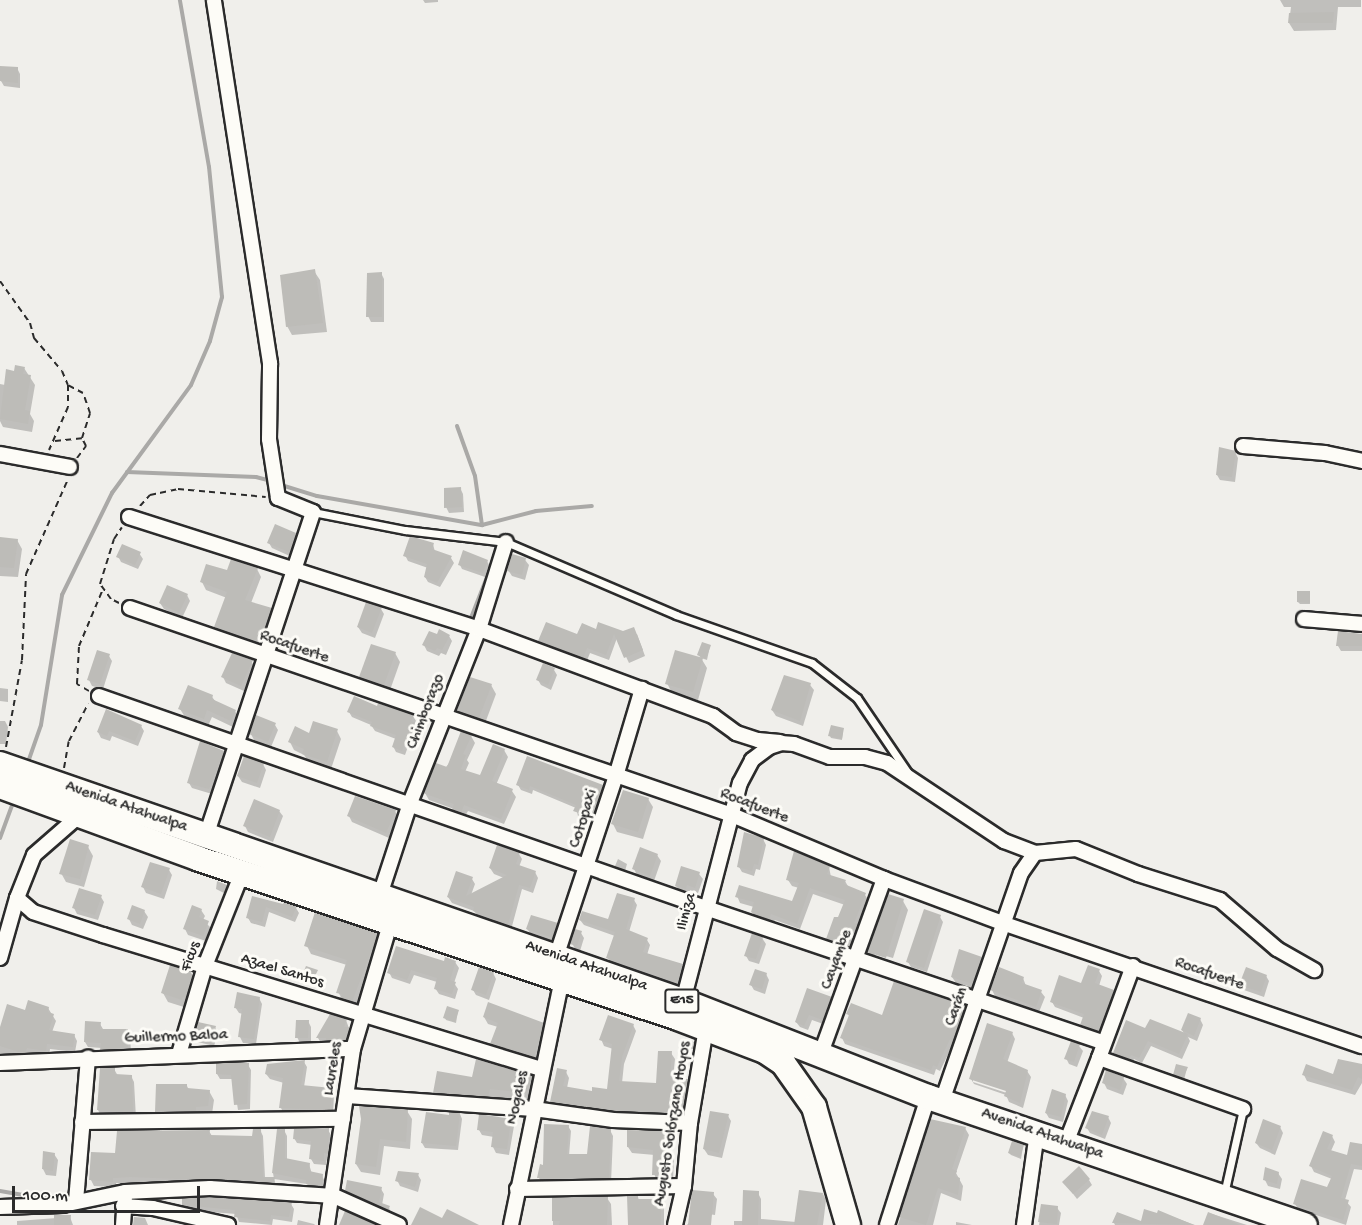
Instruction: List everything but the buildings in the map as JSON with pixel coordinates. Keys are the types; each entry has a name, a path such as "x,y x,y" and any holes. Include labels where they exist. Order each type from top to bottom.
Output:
{"highway":[{"name":"Avenida Atahualpa","path":"3,770 56,790 206,836 380,895 559,968 680,1010 821,1053 935,1099 1305,1225"},
{"name":"Avenida Atahualpa","path":"56,790 81,814 242,873 391,921 559,968"},
{"name":"Avenida Atahualpa","path":"680,1010 706,1028 765,1051 783,1063 814,1107 848,1225"}],"street":[{"path":"206,836 313,512 278,498 269,439 270,363 214,0"},
{"path":"1243,446 1325,453 1362,461"},
{"path":"0,454 70,467"},
{"path":"129,518 478,629 713,716 736,733 758,740 789,743 830,757 865,757 882,761 910,776 1004,841 1035,853 1076,849 1138,874 1220,900 1276,950 1314,970"},
{"name":"Chimborazo","path":"380,895 410,803 442,716 478,629 507,542"},
{"name":"Rocafuerte","path":"130,608 732,815 884,879 1005,924 1362,1046"},
{"path":"1304,619 1362,624"},
{"name":"Cotopaxi","path":"559,968 642,689"},
{"path":"97,695 706,908 1104,1043"},
{"name":"Iliniza","path":"680,1010 740,783 752,760 773,745 789,743"},
{"path":"0,958 17,898 34,855 81,814"},
{"name":"Carán","path":"887,1225 935,1099 979,999 1021,873 1035,853"},
{"name":"Ficus","path":"179,1054 205,966 242,873"},
{"name":"Cayambe","path":"821,1053 884,879"},
{"name":"Azael Santos","path":"17,898 33,912 542,1068"},
{"name":"Laureles","path":"327,1225 334,1196 352,1049 391,921"},
{"path":"1066,1143 1133,966"},
{"name":"Nogales","path":"511,1225 559,968"},
{"name":"Augusto Solórzano Hoyos","path":"675,1225 684,1186 690,1123 706,1028"},
{"name":"Guillermo Baloa","path":"0,1064 179,1054 352,1049"},
{"path":"76,1201 88,1058"},
{"path":"1099,1058 1243,1109"},
{"path":"346,1096 534,1109 613,1120 690,1123"},
{"path":"82,1122 343,1119"},
{"path":"1024,1225 1037,1133"},
{"path":"517,1189 684,1186"},
{"path":"0,1207 63,1205 125,1192 210,1188 334,1196 399,1225"},
{"path":"123,1225 125,1192"},
{"path":"123,1206 153,1208 228,1225"}],"lane":[{"path":"313,512 405,530 507,542 676,615 812,663 857,698 910,776"},
{"path":"1223,1197 1243,1109"}],"path":[{"path":"0,280 30,323 34,338 62,371 68,385 68,407 54,441 42,460"},
{"path":"3,770 22,660 26,574 68,483 70,467 86,446 82,438 90,413 87,400 78,388 68,385"},
{"path":"54,441 82,438"},
{"path":"56,790 69,741 79,718 97,695 77,684 76,665 79,646 103,589"}],"waterway":[{"path":"27,765 41,725 62,595 112,493 191,385 210,341 222,297 209,167 180,0"},
{"path":"457,426 475,476 482,525"},
{"path":"127,472 256,477 271,481"},
{"path":"278,484 317,496 482,525 536,511 592,506"},
{"path":"469,623 498,549"},
{"path":"0,838 14,800"},
{"path":"0,1191 34,1197 37,1202"}]}
